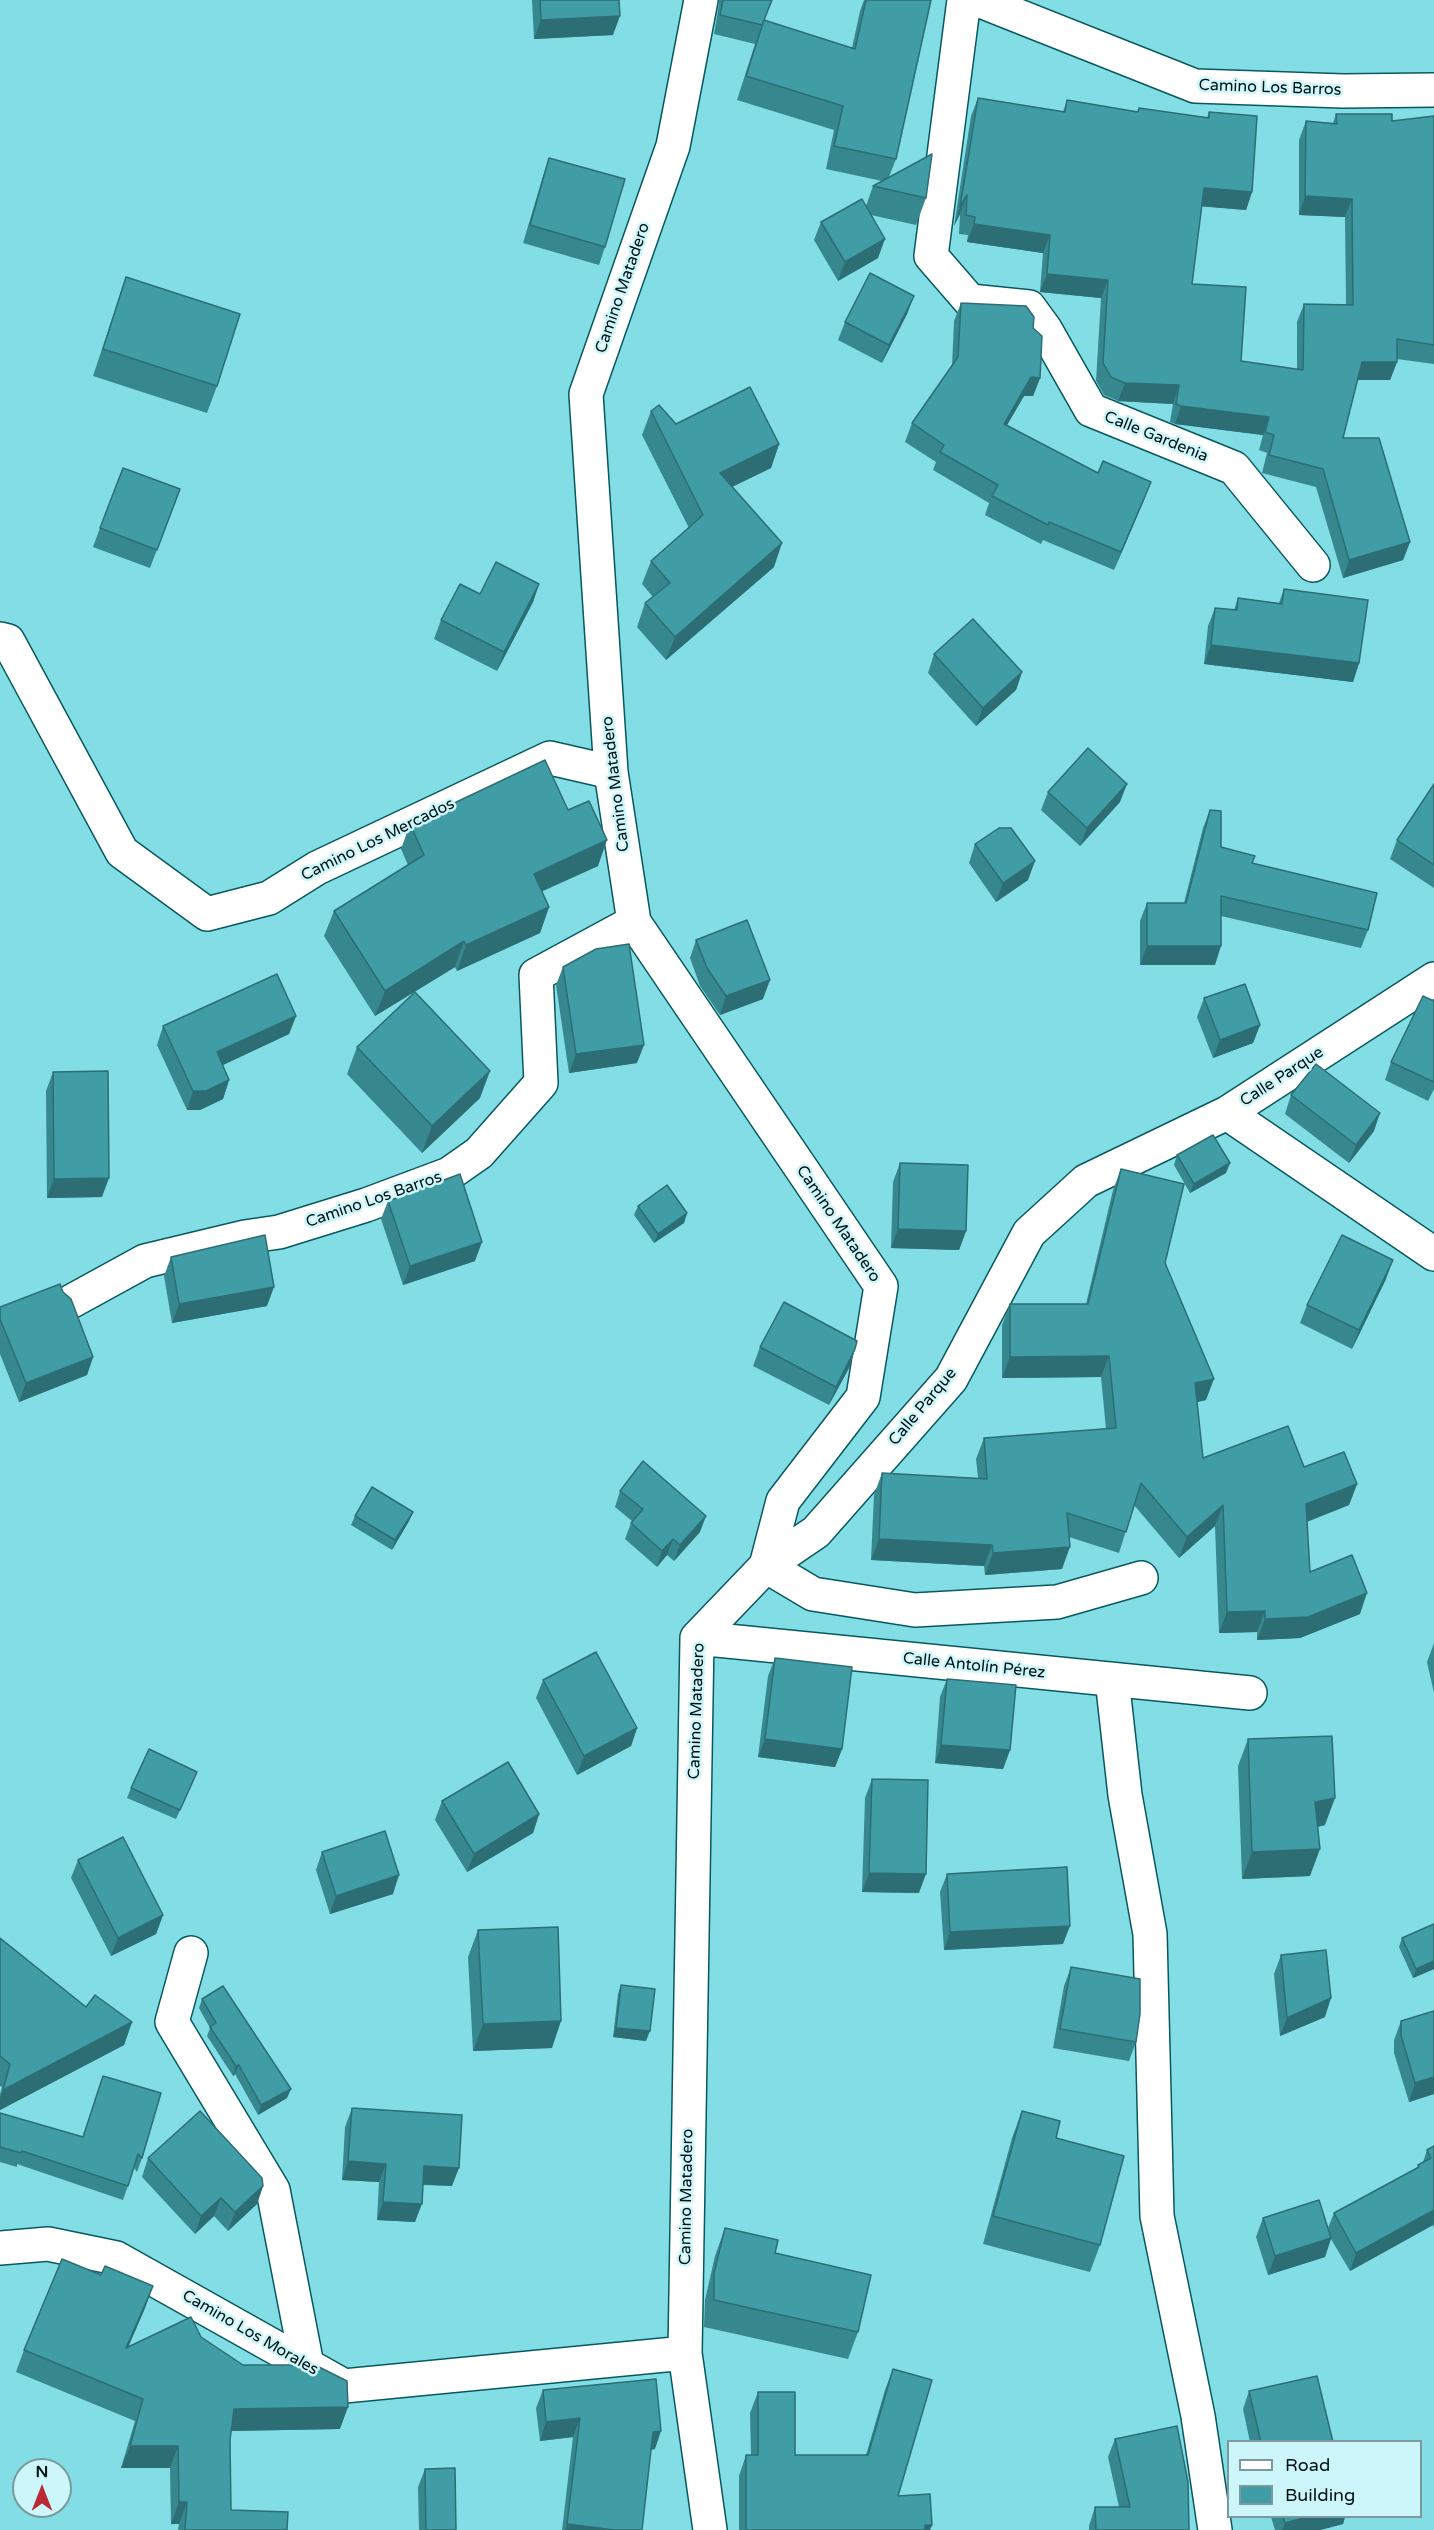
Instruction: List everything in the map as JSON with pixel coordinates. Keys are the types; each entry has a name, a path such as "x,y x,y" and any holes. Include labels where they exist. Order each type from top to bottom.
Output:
{"street":[{"name":"Camino Matadero","path":"701,0 673,146 586,394 611,772 634,922 881,1286 863,1397 783,1501 766,1566 697,1638 685,2354 710,2530"},
{"name":"Calle Gardenia","path":"964,0 931,256 970,301 1029,307 1045,329 1091,410 1234,468 1313,565"},
{"name":"Camino Los Barros","path":"978,0 1195,86 1342,91 1434,90"},
{"name":"Camino Los Mercados","path":"0,639 8,641 122,852 207,914 269,898 317,867 550,758 611,772"},
{"name":"Camino Los Barros","path":"72,1301 145,1261 245,1237 279,1232 366,1205 448,1174 479,1153 542,1083 536,975 634,922"},
{"name":"Calle Parque","path":"766,1566 816,1532 951,1379 1029,1233 1086,1181 1227,1113 1434,979"},
{"path":"1227,1113 1434,1254"},
{"path":"766,1566 813,1594 915,1610 1057,1602 1142,1578"},
{"name":"Calle Antolín Pérez","path":"697,1638 1250,1693"},
{"path":"1112,1679 1125,1795 1150,1934 1157,2216 1198,2416 1215,2530"},
{"path":"191,1953 172,2022 273,2190 307,2366"},
{"name":"Camino Los Morales","path":"0,2248 48,2244 116,2258 344,2386 685,2354"}],"building":[{"path":"540,0 619,0 620,16 541,20"},
{"path":"723,0 772,0 762,25 720,15"},
{"path":"866,0 931,0 896,159 834,146 843,106 746,76 764,20 855,49"},
{"path":"978,98 1065,112 1067,100 1138,112 1139,108 1209,118 1209,112 1257,116 1252,192 1204,188 1192,284 1246,287 1241,361 1303,370 1304,304 1353,305 1352,199 1305,196 1306,121 1337,124 1336,114 1392,114 1392,121 1434,116 1434,345 1397,339 1397,362 1362,362 1343,438 1379,438 1410,542 1349,560 1323,469 1269,455 1274,435 1265,432 1269,417 1181,406 1176,404 1179,385 1125,383 1111,377 1103,363 1108,280 1047,274 1050,235 974,224 975,217 966,215 967,195 960,207"},
{"path":"932,154 926,198 873,186"},
{"path":"549,158 625,179 605,247 530,225"},
{"path":"862,199 885,239 845,262 821,222"},
{"path":"870,273 914,296 889,345 845,322"},
{"path":"126,277 240,314 217,386 103,349"},
{"path":"961,303 1026,306 1034,317 1033,328 1042,336 1040,378 1031,377 1004,424 1098,473 1103,461 1151,482 1121,552 1049,522 1048,525 992,496 998,485 940,452 944,445 912,423 958,357"},
{"path":"750,387 779,444 720,473 782,543 675,637 645,603 670,583 651,561 703,515 651,411 659,405 676,424"},
{"path":"123,468 180,489 157,550 100,528"},
{"path":"496,562 539,584 504,652 441,620 460,584 480,594"},
{"path":"1284,589 1368,600 1359,663 1211,645 1215,608 1237,610 1238,598 1282,604"},
{"path":"973,619 1022,672 983,708 934,654"},
{"path":"1088,748 1127,784 1087,828 1048,792"},
{"path":"545,760 568,810 589,801 607,840 534,874 549,907 466,945 464,941 385,991 334,911 424,855 410,824"},
{"path":"1434,784 1434,865 1397,840"},
{"path":"1210,810 1221,811 1221,847 1255,856 1252,863 1377,893 1368,930 1221,896 1221,946 1147,946 1147,903 1186,903"},
{"path":"999,828 1011,828 1035,861 1003,883 975,844"},
{"path":"747,920 770,980 726,996 707,968 696,940"},
{"path":"629,944 644,1045 576,1054 563,967 596,949"},
{"path":"277,974 296,1016 217,1052 229,1080 206,1091 193,1091 163,1026"},
{"path":"1245,984 1260,1025 1220,1040 1204,998"},
{"path":"415,992 490,1071 432,1126 357,1047"},
{"path":"1423,996 1434,1001 1434,1082 1391,1062"},
{"path":"1316,1064 1380,1113 1356,1145 1291,1095"},
{"path":"108,1071 109,1178 54,1179 53,1072"},
{"path":"1213,1135 1230,1163 1194,1184 1177,1155"},
{"path":"900,1163 968,1165 966,1231 898,1229"},
{"path":"1121,1169 1184,1184 1165,1263 1214,1379 1195,1383 1203,1458 1288,1426 1304,1467 1344,1452 1357,1484 1306,1504 1310,1572 1352,1555 1367,1593 1308,1617 1265,1619 1265,1611 1227,1612 1223,1505 1187,1537 1141,1483 1126,1532 1067,1513 1070,1547 993,1553 992,1545 879,1539 882,1473 987,1479 984,1438 1116,1428 1109,1356 1010,1357 1010,1304 1088,1304"},
{"path":"460,1174 482,1242 410,1266 388,1201"},
{"path":"667,1185 687,1213 658,1234 638,1206"},
{"path":"265,1235 274,1287 179,1304 171,1257"},
{"path":"1342,1235 1393,1260 1359,1330 1307,1305"},
{"path":"60,1284 63,1292 71,1299 93,1357 26,1383 0,1319 0,1307"},
{"path":"784,1302 857,1341 836,1387 760,1347"},
{"path":"643,1461 706,1516 680,1545 673,1539 662,1551 631,1523 643,1509 620,1491"},
{"path":"372,1487 413,1512 395,1540 355,1516"},
{"path":"596,1652 637,1728 584,1756 543,1680"},
{"path":"775,1658 852,1667 842,1749 765,1739"},
{"path":"947,1679 1016,1685 1010,1750 941,1745"},
{"path":"1332,1736 1335,1798 1315,1802 1320,1849 1252,1852 1248,1739"},
{"path":"149,1749 197,1772 180,1810 131,1788"},
{"path":"508,1762 539,1814 474,1854 442,1801"},
{"path":"872,1779 928,1780 926,1874 869,1873"},
{"path":"385,1831 399,1875 336,1896 322,1852"},
{"path":"123,1837 163,1915 118,1938 78,1860"},
{"path":"1067,1867 1070,1926 950,1932 947,1874"},
{"path":"1434,1924 1434,1961 1416,1969 1402,1938"},
{"path":"558,1927 561,2021 483,2024 478,1930"},
{"path":"0,1938 86,2007 95,1995 132,2022 3,2090 10,2064 0,2056"},
{"path":"1326,1950 1331,1998 1287,2018 1281,1955"},
{"path":"1071,1967 1140,1979 1140,2014 1136,2042 1060,2029"},
{"path":"621,1985 655,1989 650,2031 616,2028"},
{"path":"223,1986 291,2089 261,2105 239,2065 236,2066 210,2027 216,2023 202,1999"},
{"path":"1434,2011 1434,2077 1415,2083 1401,2035 1401,2021"},
{"path":"103,2076 161,2093 142,2158 138,2154 128,2186 22,2151 21,2153 0,2147 0,2113 83,2137"},
{"path":"352,2108 462,2115 459,2168 424,2166 422,2204 383,2202 386,2164 348,2161"},
{"path":"200,2111 262,2178 263,2186 235,2212 221,2198 201,2216 148,2158"},
{"path":"1022,2111 1060,2121 1056,2138 1124,2156 1100,2245 993,2216"},
{"path":"1434,2146 1434,2210 1356,2253 1334,2213 1419,2167 1418,2165 1431,2158 1427,2150"},
{"path":"1319,2200 1331,2238 1275,2256 1263,2218"},
{"path":"725,2228 778,2240 775,2253 871,2275 858,2332 714,2300 714,2273"},
{"path":"62,2259 101,2275 105,2266 153,2286 126,2348 191,2317 201,2337 243,2365 315,2365 347,2381 348,2407 234,2409 230,2440 231,2510 288,2512 287,2530 185,2530 187,2502 179,2502 178,2446 130,2446 143,2399 24,2350"},
{"path":"893,2369 932,2380 898,2496 930,2494 932,2525 925,2525 925,2530 746,2530 746,2455 758,2455 758,2392 795,2392 795,2455 868,2455"},
{"path":"1317,2376 1333,2440 1261,2440 1249,2391"},
{"path":"656,2379 661,2431 653,2432 642,2530 614,2530 567,2524 580,2418 546,2422 543,2390"},
{"path":"1177,2426 1188,2482 1189,2530 1096,2530 1095,2507 1130,2507 1115,2439"},
{"path":"455,2468 456,2530 426,2530 425,2469"},
{"path":"1283,2518 1304,2518 1285,2523"}]}
